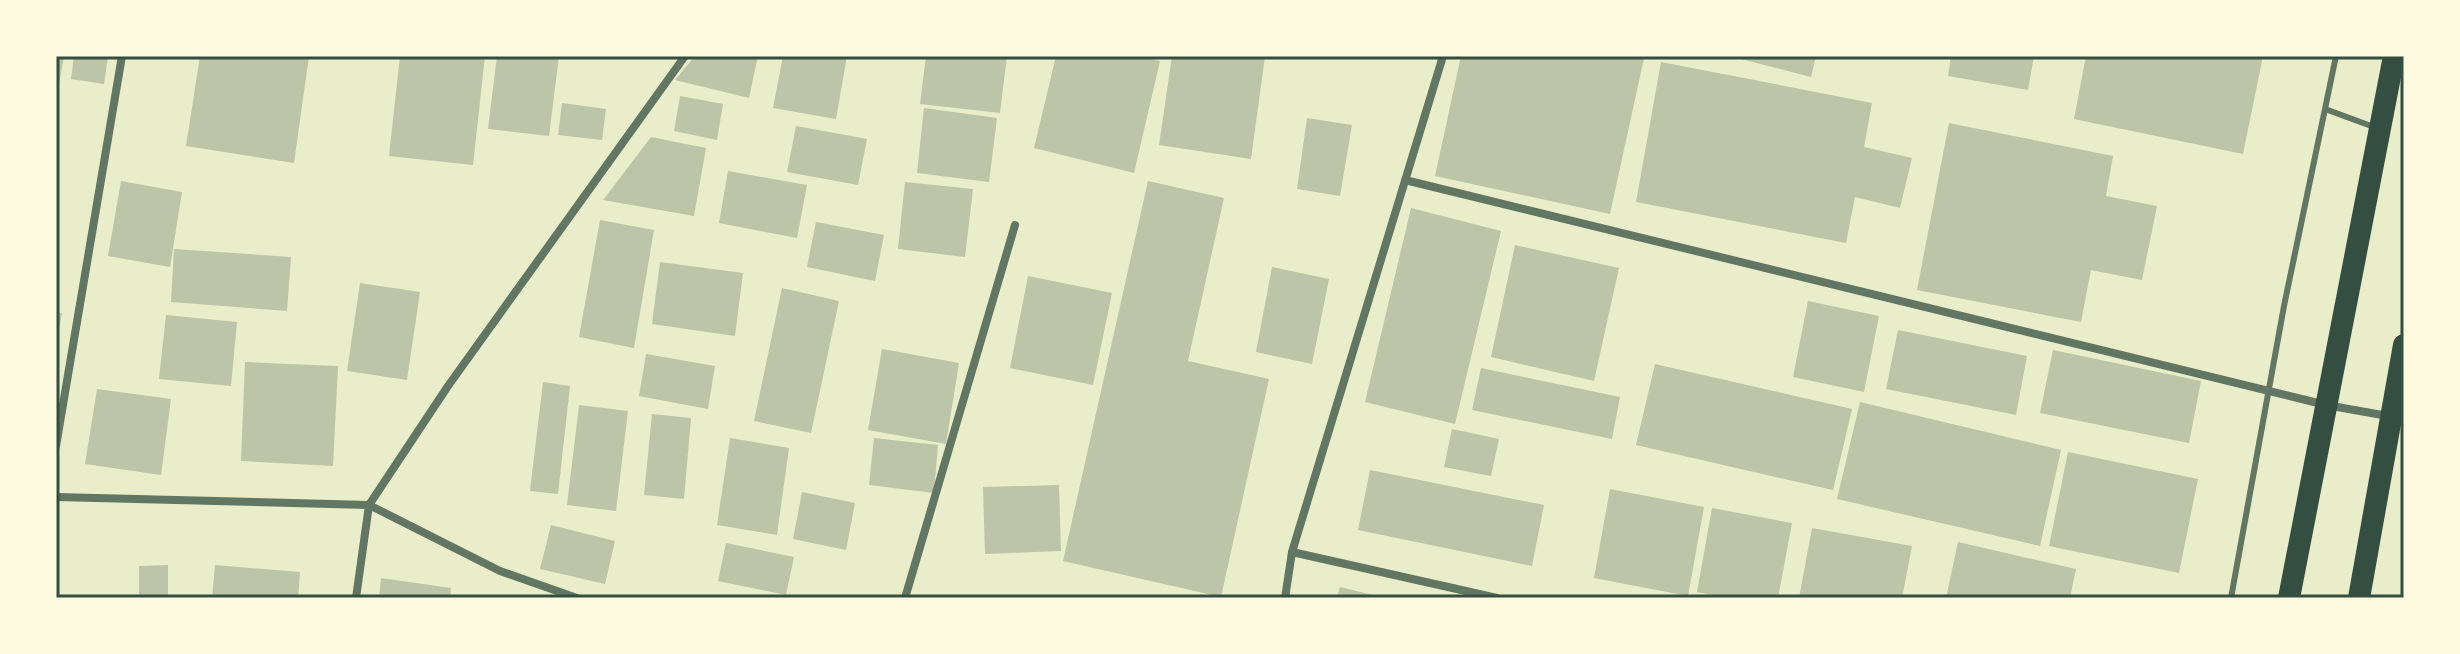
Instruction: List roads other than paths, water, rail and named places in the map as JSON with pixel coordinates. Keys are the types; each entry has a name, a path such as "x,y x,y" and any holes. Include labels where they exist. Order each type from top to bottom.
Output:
{"highway":[{"path":"2289,598 2394,56"},
{"path":"2359,598 2404,345"}],"street":[{"path":"56,446 122,56"},
{"path":"356,598 369,505 448,386 685,56"},
{"path":"1285,598 1292,552 1443,56"},
{"path":"1405,180 2326,405 2391,417"},
{"path":"905,598 1015,225"},
{"path":"56,497 369,505 500,571 577,598"},
{"path":"1292,552 1497,598"}],"lane":[{"path":"2231,598 2336,56"},
{"path":"2325,109 2379,128"}]}
